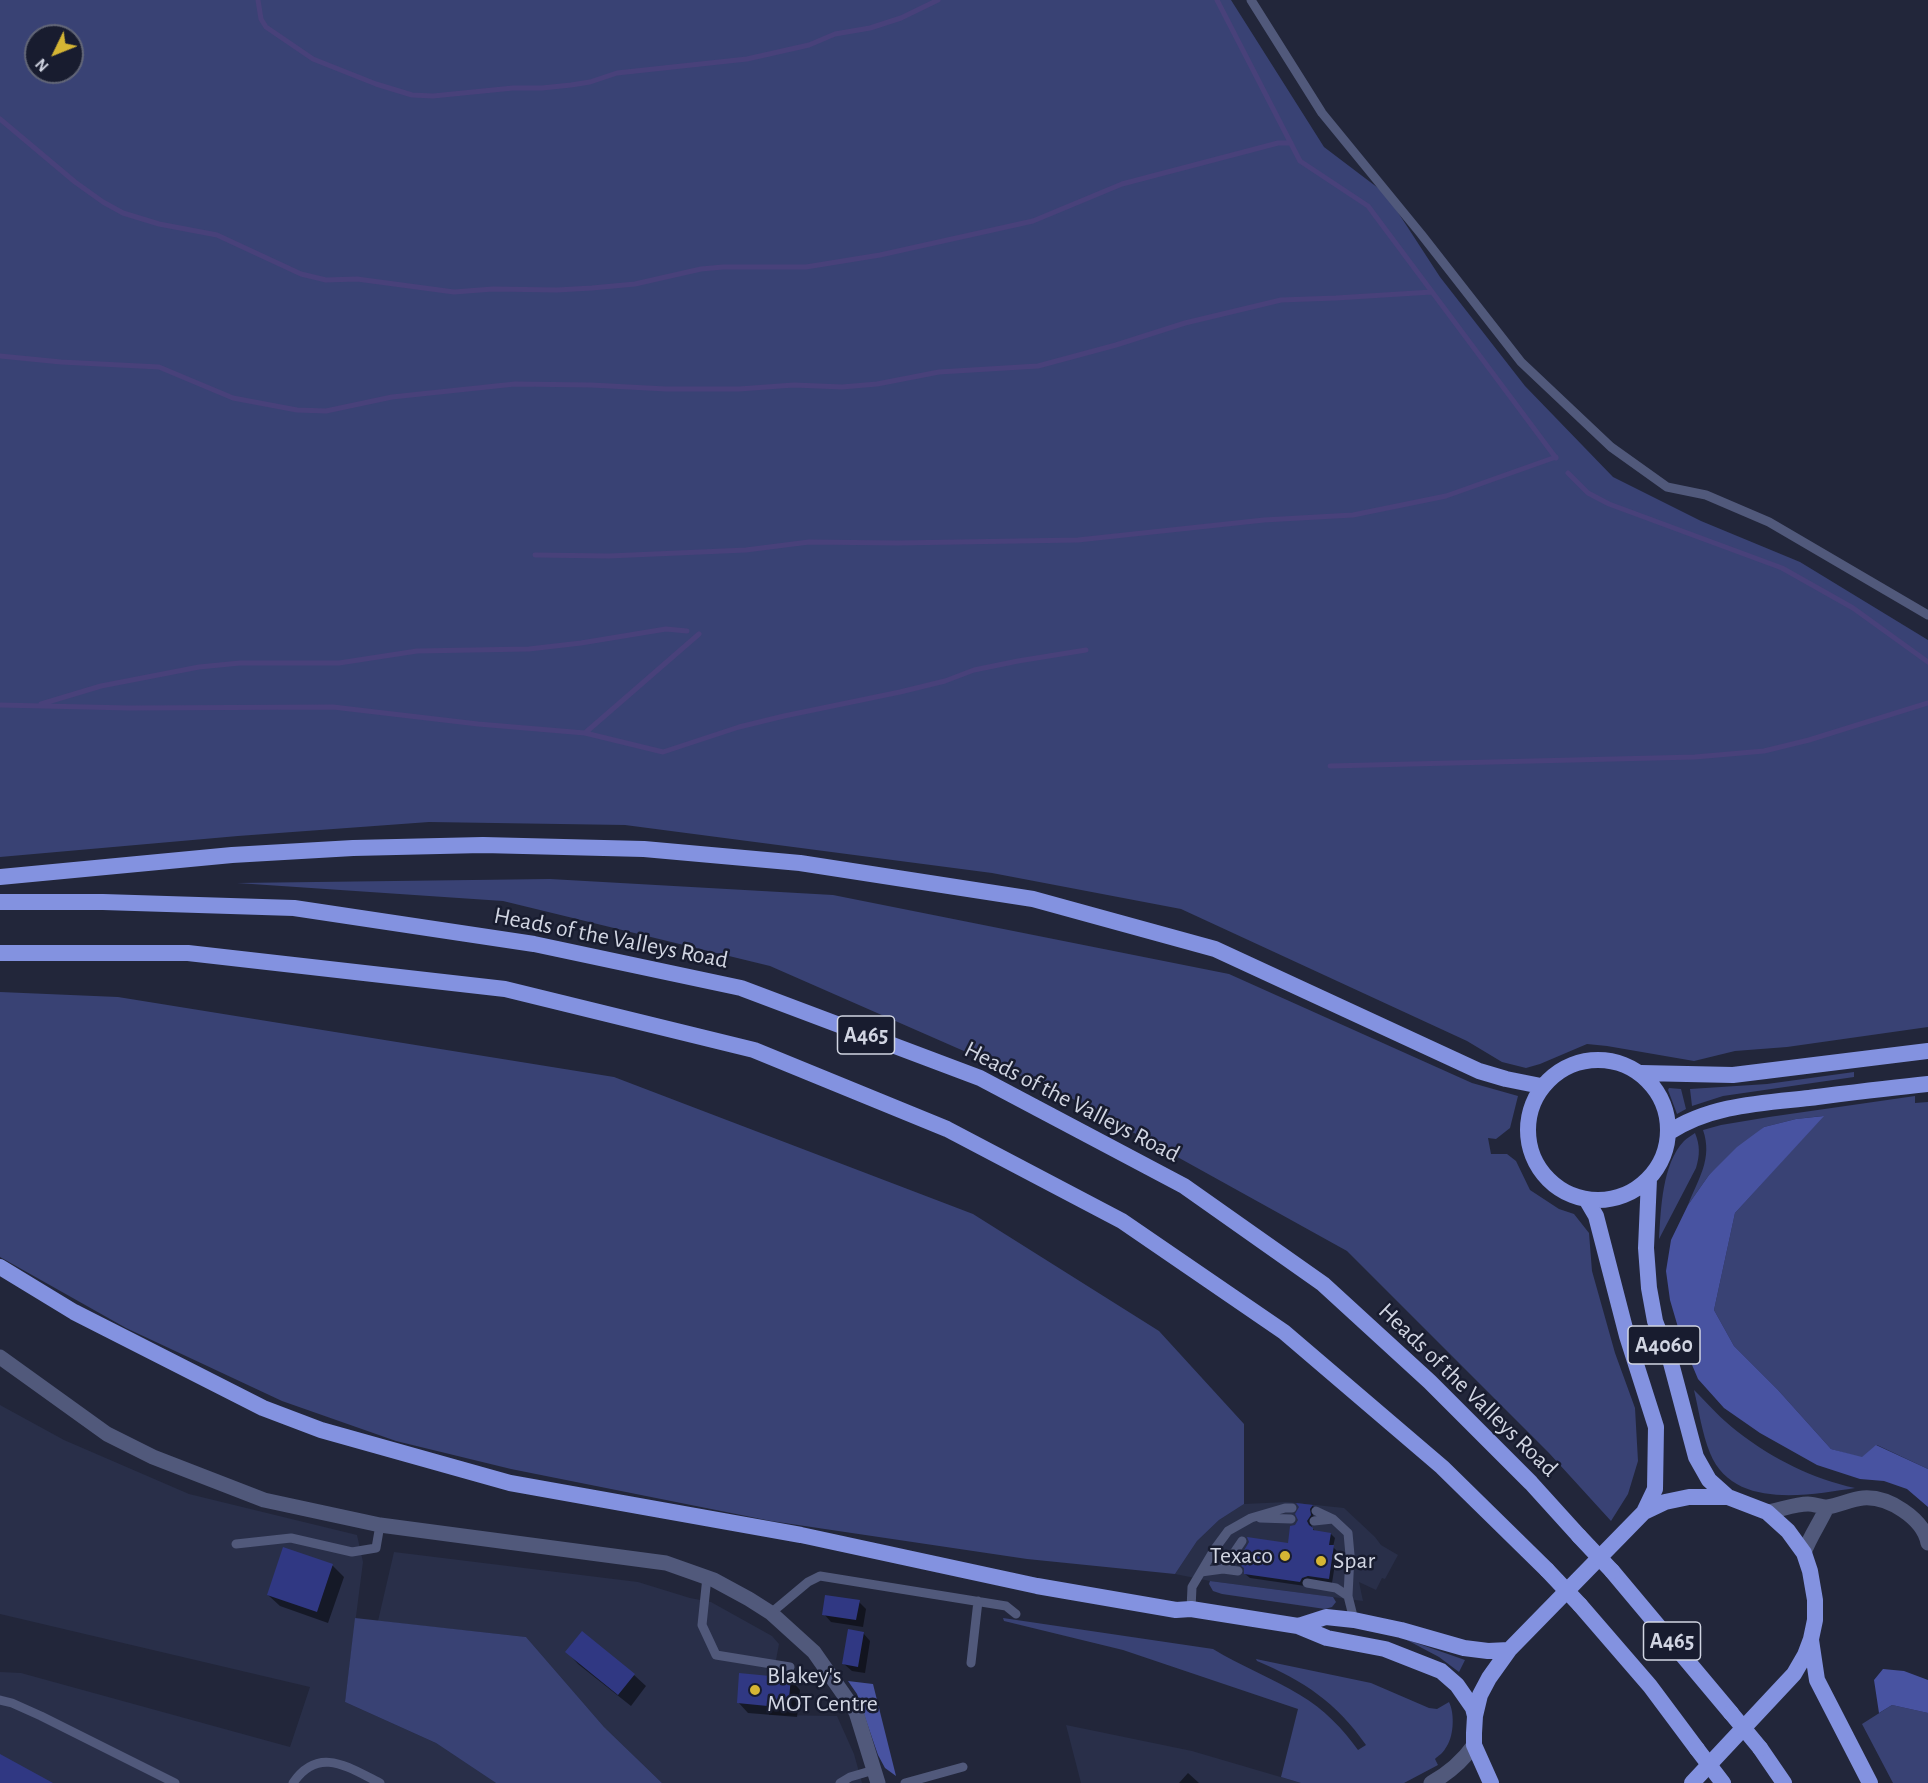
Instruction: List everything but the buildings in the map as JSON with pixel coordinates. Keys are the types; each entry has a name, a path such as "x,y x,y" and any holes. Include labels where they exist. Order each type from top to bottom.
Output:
{"highway":[{"path":"0,877 232,855 353,848 483,845 644,849 800,863 1033,898 1215,949 1479,1071 1541,1086"},
{"name":"Heads of the Valleys Road","path":"0,902 103,902 294,908 534,944 741,988 980,1077 1185,1186 1323,1284 1430,1382 1612,1570 1760,1748 1784,1783"},
{"name":"A465","path":"0,953 188,953 506,989 754,1050 947,1129 1122,1221 1284,1332 1442,1467 1547,1570 1650,1686 1722,1783"},
{"path":"1641,1073 1733,1075 1928,1051"},
{"path":"1588,1059 1616,1061 1641,1073 1656,1090 1666,1110 1668,1133 1662,1158 1648,1179 1635,1190 1620,1197 1603,1200 1586,1199 1569,1194 1554,1185 1542,1173 1533,1158 1528,1141 1527,1122 1532,1103 1541,1086 1562,1068 1588,1059"},
{"path":"1668,1133 1679,1125 1707,1114 1748,1105 1928,1084"},
{"name":"A4060","path":"1648,1179 1646,1248 1649,1288 1655,1321 1671,1363 1696,1457 1709,1480 1728,1497"},
{"name":"A4060","path":"1586,1199 1596,1216 1627,1336 1656,1426 1655,1489 1644,1512"},
{"path":"0,1267 75,1312 263,1408 321,1430 510,1483 801,1535 1074,1593 1176,1610 1191,1609 1298,1626 1327,1638 1386,1648 1441,1671 1457,1685 1473,1708 1475,1716"},
{"path":"1491,1783 1474,1745 1475,1716 1480,1695 1509,1650 1644,1512 1665,1502 1689,1497 1728,1497 1767,1512 1788,1531 1804,1553 1815,1600 1815,1620 1805,1655 1794,1674 1692,1783"},
{"path":"1298,1626 1326,1617 1354,1620 1401,1629 1464,1648 1488,1652 1509,1650"},
{"path":"1811,1639 1817,1680 1870,1783"}],"street":[{"path":"0,1357 107,1434 153,1457 264,1500 380,1525 666,1563 707,1577 771,1613 814,1652 856,1712 876,1777"},
{"path":"1767,1512 1809,1504 1827,1507 1867,1497 1906,1512 1918,1522 1927,1536 1928,1543"},
{"path":"1804,1553 1827,1507"},
{"path":"1431,1783 1450,1772 1464,1760 1474,1745"}],"lane":[{"path":"1251,0 1322,113 1521,362 1611,447 1667,487 1706,495 1769,522 1928,615"},
{"path":"1191,1609 1192,1587 1214,1550 1228,1532 1251,1518 1292,1508"},
{"path":"1316,1510 1333,1519 1348,1533 1350,1555 1348,1596 1354,1620"},
{"path":"1251,1518 1291,1519"},
{"path":"1314,1521 1333,1519"},
{"path":"236,1544 291,1539 352,1552 376,1548 380,1525"},
{"path":"1201,1572 1223,1569 1235,1564 1239,1547"},
{"path":"771,1613 808,1582 820,1576 1006,1606 1016,1614"},
{"path":"707,1577 702,1625 716,1655 790,1667"},
{"path":"1306,1583 1336,1588 1348,1596"},
{"path":"971,1663 978,1601"},
{"path":"0,1700 41,1716 175,1783"},
{"path":"293,1783 296,1778 313,1766 325,1761 338,1763 380,1783"},
{"path":"905,1783 963,1767"},
{"path":"840,1783 850,1777 876,1777"}],"shaded area":[{"path":"0,0 1231,0 1324,147 1386,194 1440,277 1525,386 1613,477 1701,521 1800,562 1928,640 1928,1027 1787,1047 1735,1051 1694,1061 1587,1044 1526,1068 1502,1062 1467,1041 1181,909 992,873 625,825 429,822 0,857"},
{"path":"550,879 833,895 1229,974 1472,1083 1518,1096 1510,1128 1496,1139 1488,1138 1491,1154 1507,1154 1516,1161 1530,1190 1559,1209 1574,1214 1589,1233 1592,1271 1615,1353 1635,1408 1638,1461 1628,1494 1611,1521 1549,1453 1347,1251 1071,1098 770,966 503,901 237,883"},
{"path":"0,992 118,997 614,1077 973,1214 1159,1331 1244,1424 1244,1504 1219,1520 1197,1541 1175,1574 1027,1559 771,1521 511,1469 396,1441 282,1401 126,1328 0,1257"},
{"path":"1854,1072 1854,1077 1723,1096 1692,1106 1690,1089 1767,1084"},
{"path":"1669,1088 1681,1089 1686,1109 1677,1114 1668,1090"},
{"path":"1915,1096 1915,1103 1928,1102 1928,1469 1877,1445 1862,1458 1831,1449 1778,1390 1734,1346 1714,1310 1735,1213 1823,1116 1796,1119 1764,1127 1709,1175 1688,1205 1705,1160 1706,1140 1703,1130 1769,1117"},
{"path":"1824,1116 1735,1213 1714,1310 1734,1346 1778,1390 1831,1449 1862,1457 1876,1445 1928,1469 1928,1507 1907,1489 1884,1481 1860,1479 1817,1465 1760,1433 1724,1408 1698,1379 1682,1341 1670,1300 1666,1271 1671,1240 1688,1205 1709,1175 1737,1147 1764,1127 1796,1119"},
{"path":"1695,1133 1699,1150 1696,1168 1659,1239 1664,1187 1671,1162 1684,1141"},
{"path":"1694,1390 1732,1427 1765,1451 1794,1467 1855,1488 1795,1495 1754,1491 1736,1484 1721,1471 1710,1453"},
{"path":"0,1405 64,1440 189,1494 357,1535 363,1562 345,1702 436,1743 496,1783 0,1783 0,1672 21,1673 290,1747 310,1687 0,1614"},
{"path":"1287,1502 1344,1508 1381,1545 1398,1555 1376,1590 1359,1582 1363,1601 1210,1581 1175,1574 1197,1541 1219,1520 1244,1504"},
{"path":"394,1552 638,1582 711,1602 772,1636 779,1644 769,1715 837,1716 854,1754 862,1783 662,1783 604,1727 526,1637 378,1621"},
{"path":"1210,1581 1333,1597 1336,1602 1332,1607 1325,1609 1222,1594 1213,1591 1209,1584"},
{"path":"355,1618 526,1637 604,1727 662,1783 496,1783 436,1743 345,1702"},
{"path":"1003,1618 1213,1649 1309,1701 1332,1720 1358,1750 1366,1745 1331,1705 1304,1685 1256,1659 1371,1683 1429,1708 1437,1709 1449,1702 1453,1719 1452,1732 1448,1744 1435,1759 1438,1765 1404,1783 1301,1783 1281,1777 1298,1709 1123,1650 1004,1621"},
{"path":"1405,1639 1465,1660 1459,1672 1439,1657"},
{"path":"1883,1669 1904,1671 1928,1680 1928,1713 1892,1705 1879,1713 1874,1680"},
{"path":"848,1681 873,1684 896,1776 885,1768 878,1755 857,1694"},
{"path":"1892,1705 1928,1713 1928,1783 1893,1783 1862,1724"},
{"path":"1066,1725 1192,1751 1301,1783 1081,1783"}],"waterway":[{"path":"258,0 261,19 266,27 313,59 376,84 412,95 433,96 571,85 590,82 617,73 747,59 809,45 835,34 870,28 901,18 938,0"},
{"path":"1217,0 1300,161 1368,206 1556,458"},
{"path":"0,119 75,182 123,213 159,224 217,235 301,274 326,280 357,279 454,292 493,289 592,288 635,284 701,269 806,267 880,255 1033,221 1122,184 1278,143 1291,143"},
{"path":"0,356 159,367 233,398 297,410 326,411 392,397 515,384 666,389 739,389 794,385 842,387 877,384 939,372 1038,366 1185,323 1281,300 1432,292"},
{"path":"535,555 609,556 746,550 809,542 1078,540 1264,520 1353,515 1446,496 1556,457"},
{"path":"1568,473 1588,493 1609,504 1782,568 1853,608 1928,662"},
{"path":"41,704 101,686 199,667 240,663 339,663 417,651 529,649 666,629 687,631"},
{"path":"585,733 699,634"},
{"path":"0,705 129,708 333,707 478,724 585,733 663,752 739,727 900,692 945,681 974,670 1086,650"},
{"path":"1330,766 1695,757 1764,751 1809,740 1928,703"}],"place":[{"name":"Texaco","path":"1285,1556"},
{"name":"Spar","path":"1321,1561"},
{"name":"Blakey's MOT Centre","path":"755,1690"}]}
